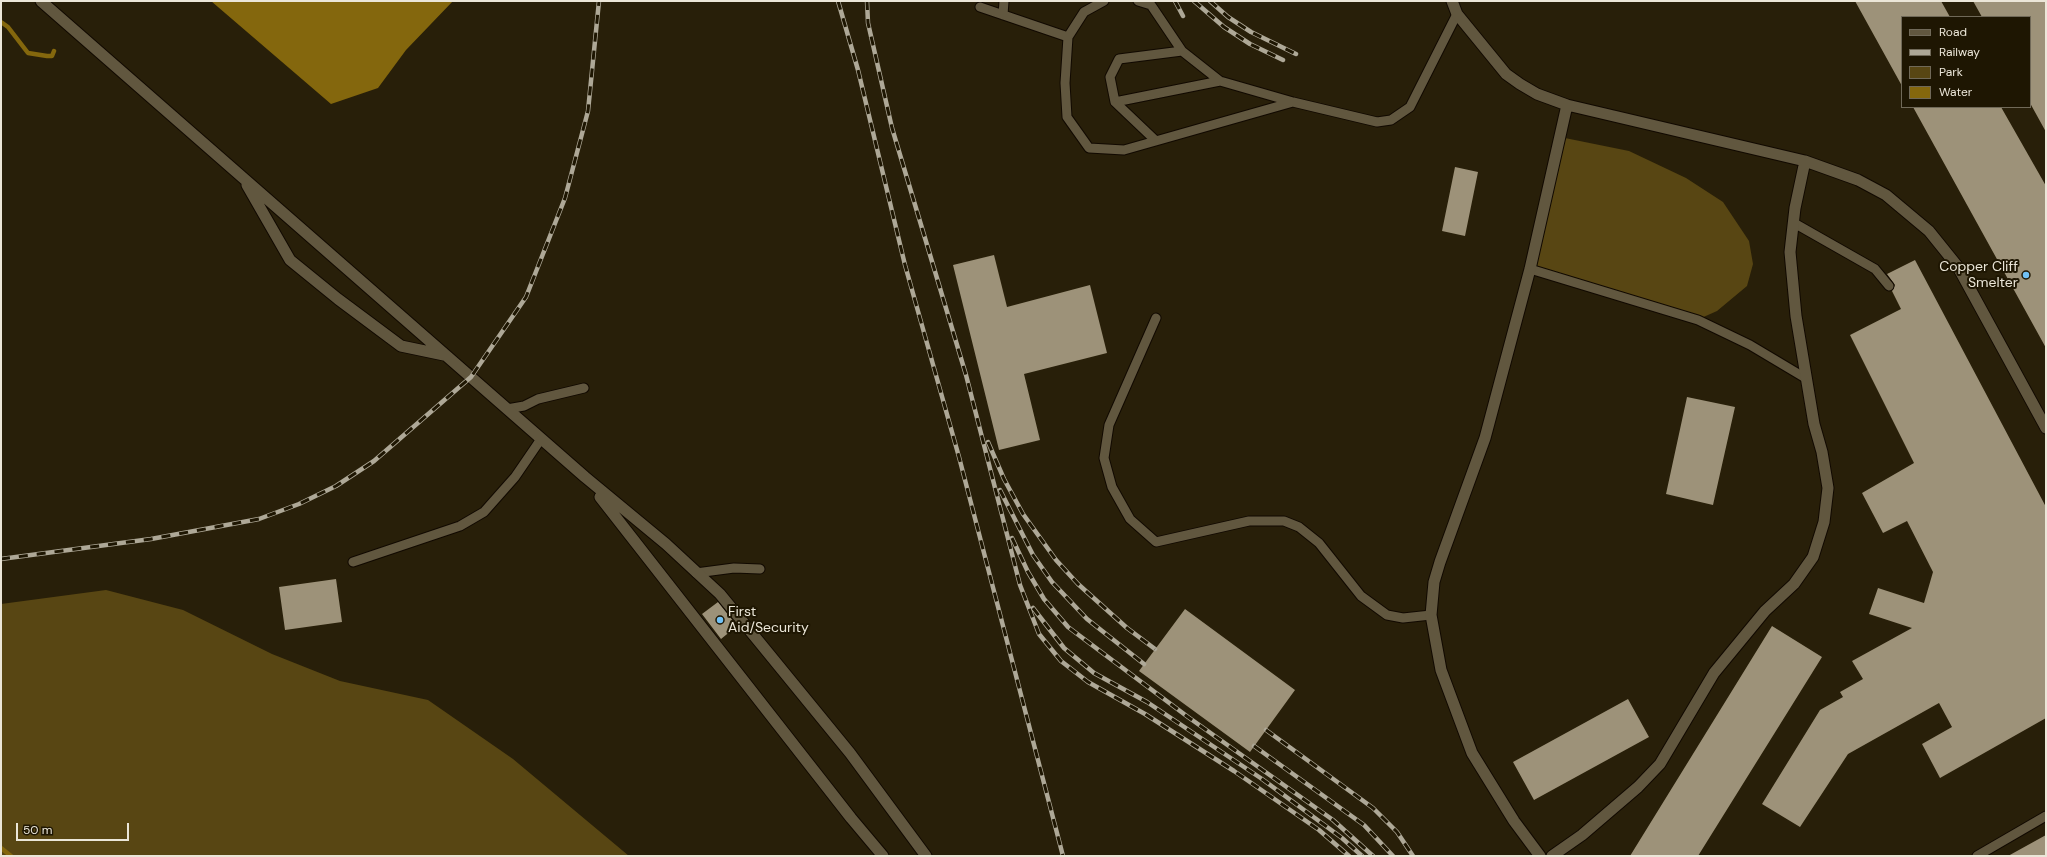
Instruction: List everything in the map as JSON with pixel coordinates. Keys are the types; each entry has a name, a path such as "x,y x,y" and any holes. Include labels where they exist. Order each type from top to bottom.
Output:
{"street":[{"path":"41,1 585,478 666,544 720,594 742,618 850,753 926,856"},
{"path":"1452,1 1457,14 1506,74 1537,94 1567,105 1805,161 1858,180 1886,196 1929,231 1958,267 2046,428"},
{"path":"1540,856 1514,821 1472,753 1441,670 1431,615 1434,582 1485,438 1530,269 1567,105"},
{"path":"1552,856 1582,835 1638,787 1660,764 1714,673 1765,611 1794,584 1813,557 1824,522 1828,488 1796,316 1790,252 1805,161"},
{"path":"241,176 290,260 338,300 401,346 446,356"},
{"path":"585,478 627,529 691,614 851,818 883,856"}],"lane":[{"path":"1003,15 1004,1"},
{"path":"1104,1 1084,12 1068,37 1065,83 1066,117 1089,148 1124,150 1293,102"},
{"path":"1138,1 1150,3 1182,51 1220,81 1293,102 1377,122 1391,120 1410,107 1457,14"},
{"path":"980,7 1068,37"},
{"path":"1156,141 1115,102 1110,77 1119,59 1182,51"},
{"path":"1115,102 1220,81"},
{"path":"1794,223 1875,269 1889,286"},
{"path":"1530,269 1698,320 1750,345 1807,379"},
{"path":"1156,318 1109,425 1104,458 1112,487 1130,519 1156,542 1249,521 1284,521 1299,527 1319,543 1361,596 1387,615 1403,618 1431,615"},
{"path":"507,409 524,406 538,399 584,388"},
{"path":"353,562 460,526 484,512 515,477 541,439"},
{"path":"696,572 734,568 760,569"},
{"path":"1976,856 2046,816"}],"green space":[{"path":"1560,137 1629,151 1686,178 1723,202 1749,241 1753,264 1747,286 1717,311 1699,319 1531,268"},
{"path":"106,590 183,610 272,654 340,681 428,700 513,759 629,856 1,856 1,604"}],"water":[{"path":"211,1 453,1 406,50 378,88 331,104"}],"building":[{"path":"1855,1 1941,1 1949,16 1901,16 1901,84"},
{"path":"1973,1 2046,1 2046,132 2031,105 2031,16 1981,16"},
{"name":"Copper Cliff Smelter","path":"1914,108 2002,108 2046,186 2046,348"},
{"path":"1455,167 1478,172 1465,236 1442,231"},
{"path":"994,255 1007,307 1090,285 1107,353 1024,374 1040,440 999,450 953,265"},
{"path":"1915,260 2046,507 2046,718 1940,778 1922,744 1952,727 1939,703 1848,754 1800,827 1762,804 1820,710 1843,697 1840,692 1863,679 1852,661 1912,628 1869,614 1878,588 1924,603 1933,572 1907,521 1883,533 1862,493 1914,463 1850,335 1901,309 1892,291 1895,285 1887,274"},
{"path":"1687,397 1735,407 1713,505 1666,494"},
{"path":"336,579 342,622 285,630 279,587"},
{"name":"First Aid/Security","path":"718,602 737,626 721,639 702,614"},
{"path":"1185,609 1295,690 1250,752 1139,671"},
{"path":"1772,626 1822,657 1698,856 1630,856"},
{"path":"1628,699 1649,737 1534,800 1513,762"},
{"path":"2046,835 2046,856 2008,856"}],"waterway":[{"path":"1,22 8,27 28,53 52,56 54,51"},
{"path":"1,848 11,856"}],"railway":[{"path":"1,559 151,539 259,519 299,504 336,486 374,461 471,377 526,297 565,198 588,111 599,1"},
{"path":"838,1 858,70 905,265 959,457 1063,856"},
{"path":"867,1 868,23 892,128 966,375 1020,585 1039,634 1061,661 1088,682 1145,714 1234,771 1319,830 1349,856"},
{"path":"1175,1 1183,16"},
{"path":"1194,1 1224,27 1250,44 1283,60"},
{"path":"1210,1 1228,17 1251,32 1296,54"},
{"path":"988,442 1004,479 1023,514 1056,560 1078,584 1127,628 1155,649"},
{"path":"1000,490 1033,555 1052,582 1087,619 1144,664"},
{"path":"1012,538 1028,572 1044,599 1068,627 1188,717 1333,820 1373,856"},
{"path":"1033,608 1064,648 1094,673 1147,702 1262,779 1342,838 1362,856"},
{"path":"1266,730 1373,808 1397,832 1413,856"},
{"path":"1254,746 1364,825 1393,856"}],"place":[{"name":"Copper Cliff Smelter","path":"2026,275"},
{"name":"First Aid/Security","path":"720,620"}]}
